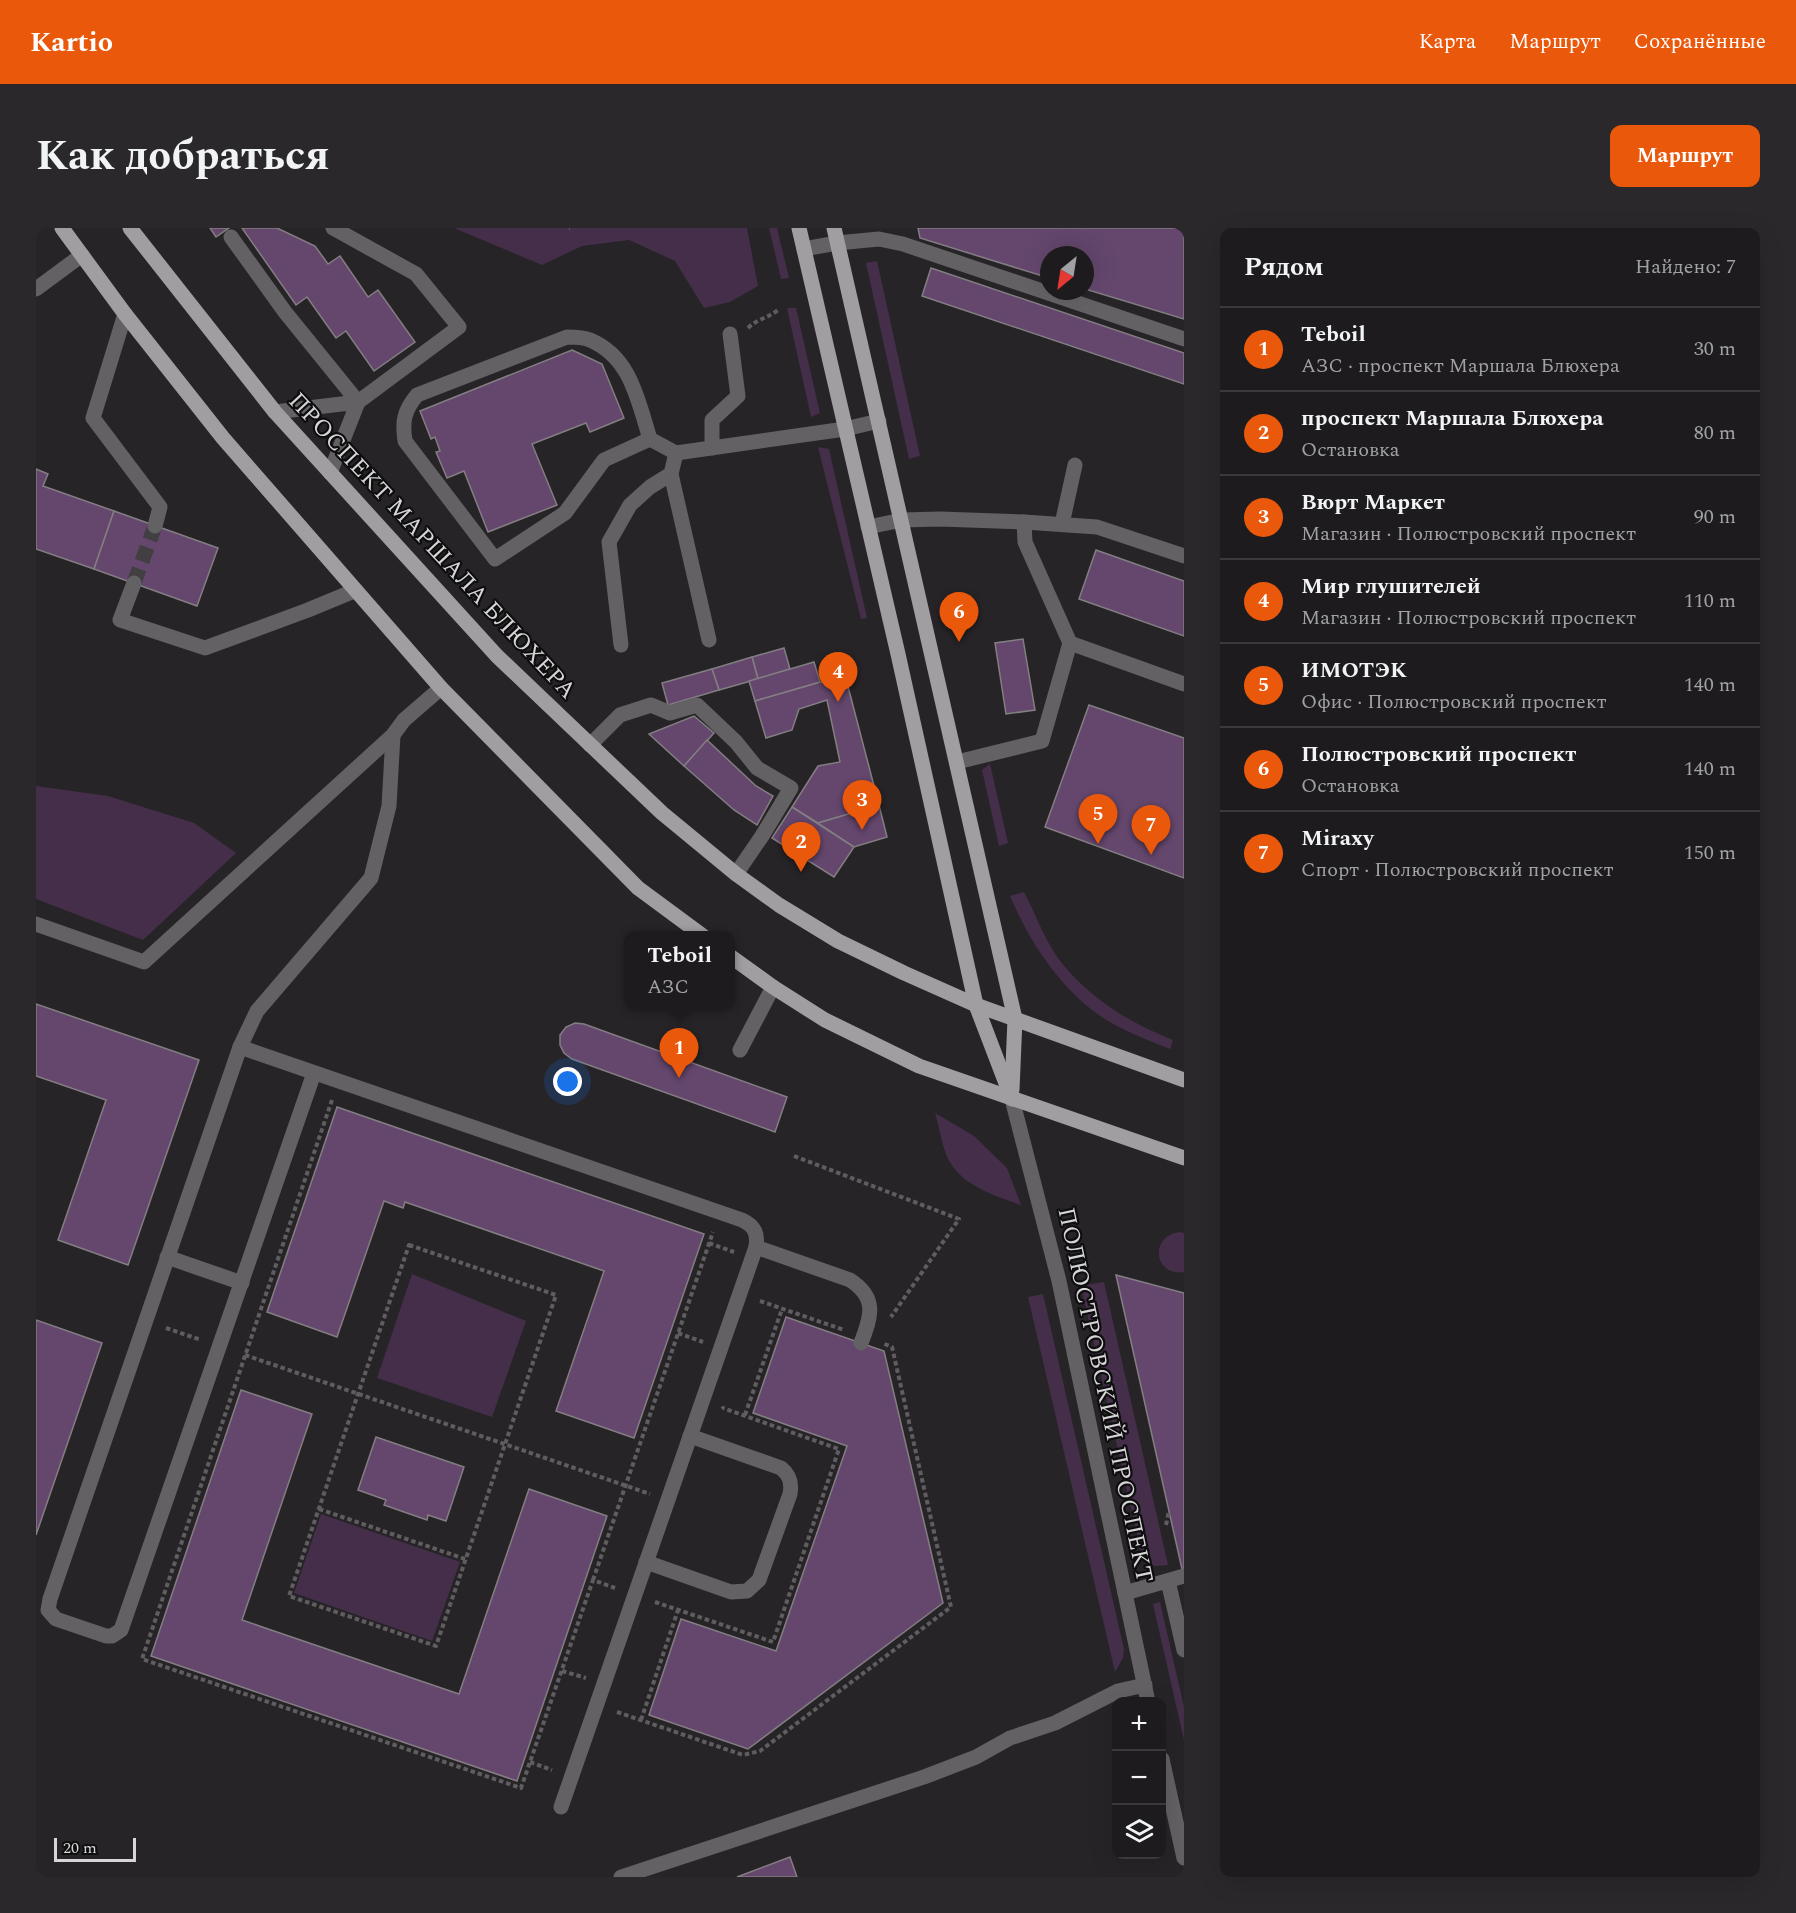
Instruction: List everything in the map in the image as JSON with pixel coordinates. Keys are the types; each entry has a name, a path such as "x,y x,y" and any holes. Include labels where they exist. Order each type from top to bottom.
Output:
{"main road":[{"path":"62,228 124,314 222,438 441,688 638,888 696,931"},
{"name":"ПРОСПЕКТ МАРШАЛА БЛЮХЕРА","path":"130,228 275,412 497,656 662,813 736,874 837,941 976,1005 1184,1080"},
{"name":"ПОЛЮСТРОВСКИЙ ПРОСПЕКТ","path":"799,228 976,1005 1012,1099"},
{"name":"ПОЛЮСТРОВСКИЙ ПРОСПЕКТ","path":"835,236 1015,1019 1012,1099"},
{"path":"735,960 825,1020 919,1066 1184,1158"}],"street":[{"path":"275,412 358,402 459,327 416,274 333,228"},
{"path":"804,249 835,236 879,239 903,244 1184,339"},
{"path":"231,237 285,312 358,402"},
{"path":"36,289 82,255"},
{"path":"124,314 93,418 160,507 155,525"},
{"path":"650,439 604,460 565,513 495,560 405,441 402,424 406,409 417,395 567,337 588,339 607,350 622,365 633,382 650,439 676,453 845,429 879,421"},
{"path":"712,448 712,420 738,396 731,339"},
{"path":"330,473 358,402"},
{"path":"676,453 671,474 709,640"},
{"path":"1062,525 1075,465"},
{"path":"621,645 609,542 630,505 650,487 671,474"},
{"path":"868,527 902,520 940,519 1097,527 1184,556"},
{"path":"957,762 1042,741 1070,643 1025,542 1024,522"},
{"path":"134,584 120,620 205,648 354,591"},
{"path":"1070,643 1184,684"},
{"path":"36,924 144,962 393,735 404,720 441,688"},
{"path":"590,745 620,715 651,705 670,713 697,705 736,742 758,768 791,788 762,837 736,874"},
{"path":"314,1073 124,1624 117,1634 106,1636 56,1619 51,1615 48,1604 240,1047 257,1011 371,878 389,806 393,735"},
{"path":"740,1050 773,987"},
{"path":"240,1047 742,1220 756,1231 756,1247 561,1807"},
{"name":"ПОЛЮСТРОВСКИЙ ПРОСПЕКТ","path":"1012,1099 1059,1281 1147,1697"},
{"path":"756,1247 859,1286 869,1302 871,1312 867,1340"},
{"path":"167,1257 242,1283"},
{"path":"646,1562 731,1592 747,1591 759,1580 790,1494 789,1478 786,1472 776,1465 690,1436"},
{"path":"1125,1593 1184,1576"},
{"path":"1168,1581 1184,1650"},
{"path":"621,1877 924,1777 976,1757 1010,1738 1055,1723 1118,1691 1145,1685"},
{"path":"1166,1781 1184,1858"}],"path":[{"path":"731,339 759,319 770,316 778,310"},
{"path":"339,1081 142,1659 521,1788 713,1232"},
{"path":"794,1155 959,1219 867,1340"},
{"path":"409,1245 556,1295 436,1646 289,1596 358,1394 409,1245"},
{"path":"612,1711 742,1755 760,1751 951,1607 892,1347 739,1294"},
{"path":"745,1415 782,1309"},
{"path":"146,1321 667,1500"},
{"path":"593,1580 772,1642 839,1449 723,1408 711,1443"},
{"path":"319,1509 465,1559"},
{"path":"1166,1525 1169,1511"},
{"path":"641,1720 678,1610"}],"shaded area":[{"path":"454,228 747,228 758,286 730,302 704,308 675,261 629,240 582,246 542,265"},
{"path":"769,228 777,228 789,278 781,279"},
{"path":"877,261 920,456 909,459 866,263"},
{"path":"787,308 796,308 820,413 811,417"},
{"path":"818,447 829,449 867,618 861,619"},
{"path":"990,764 1008,843 999,846 982,770"},
{"path":"36,786 108,796 194,823 236,853 143,940 36,899"},
{"path":"1024,892 1048,942 1069,972 1095,996 1125,1017 1173,1040 1170,1049 1104,1019 1069,989 1045,960 1017,912 1010,896"},
{"path":"935,1113 974,1136 1007,1168 1021,1205 978,1187 959,1174 946,1154"},
{"path":"1184,1233 1184,1272 1174,1272 1162,1263 1159,1248 1169,1235"},
{"path":"412,1274 526,1321 492,1417 377,1378"},
{"path":"1104,1282 1168,1565 1155,1566 1149,1563 1141,1552 1081,1286"},
{"path":"1043,1294 1124,1649 1123,1658 1115,1672 1028,1297"},
{"path":"321,1514 460,1562 432,1641 294,1593"},
{"path":"1160,1602 1184,1707 1184,1740 1153,1604"}],"building":[{"path":"210,228 229,228 216,237"},
{"path":"242,228 277,228 315,246 328,264 340,256 368,297 378,290 415,342 374,371 346,331 336,338 307,297 296,305"},
{"path":"918,228 1184,228 1184,319 1094,292 1094,246 1040,246 1040,275 920,238"},
{"path":"931,268 1184,353 1184,384 922,296"},
{"path":"572,350 602,364 624,418 590,432 586,423 532,444 557,505 488,532 464,471 447,478 436,452 440,451 435,437 431,439 420,411"},
{"path":"36,469 48,474 43,486 114,511 94,569 36,549"},
{"path":"114,511 218,548 197,606 94,569"},
{"path":"1096,550 1184,581 1184,636 1079,599"},
{"path":"1023,639 1035,710 1006,714 995,643"},
{"path":"784,648 790,669 758,679 752,657"},
{"path":"752,657 758,679 719,690 712,669"},
{"path":"814,662 820,682 755,701 749,681"},
{"path":"712,669 719,690 668,705 662,683"},
{"path":"845,675 879,805 818,823 792,807 818,766 840,762 827,700 799,709 792,730 766,738 755,701"},
{"path":"1089,705 1184,738 1184,878 1045,827"},
{"path":"694,716 714,733 684,766 649,734"},
{"path":"707,740 756,786 773,796 757,825 734,810 684,766"},
{"path":"879,805 887,837 854,847 818,823"},
{"path":"792,807 854,847 834,877 772,838"},
{"path":"36,1004 199,1060 128,1265 58,1240 106,1100 36,1076"},
{"path":"575,1023 584,1024 787,1097 775,1132 572,1059 564,1053 560,1045 560,1035 566,1027"},
{"path":"337,1107 704,1234 634,1438 556,1411 604,1271 405,1202 403,1208 384,1201 337,1337 267,1312"},
{"path":"1116,1275 1184,1293 1184,1578"},
{"path":"786,1317 884,1351 943,1603 748,1749 649,1715 681,1619 776,1651 847,1446 753,1413"},
{"path":"36,1320 102,1343 36,1535"},
{"path":"241,1390 312,1414 242,1620 271,1630 459,1694 529,1489 607,1516 517,1781 151,1656"},
{"path":"376,1437 464,1467 446,1521 428,1515 427,1520 384,1505 386,1500 358,1490"},
{"path":"790,1857 797,1877 737,1877"}],"tunnel":[{"path":"134,583 155,526"}],"place":[{"name":"Полюстровский проспект","path":"959,642"},
{"name":"Мир глушителей","path":"838,702"},
{"name":"Вюрт Маркет","path":"862,830"},
{"name":"ИМОТЭК","path":"1098,844"},
{"name":"Miraxy","path":"1151,855"},
{"name":"проспект Маршала Блюхера","path":"801,872"},
{"name":"Teboil","path":"679,1078"}]}
